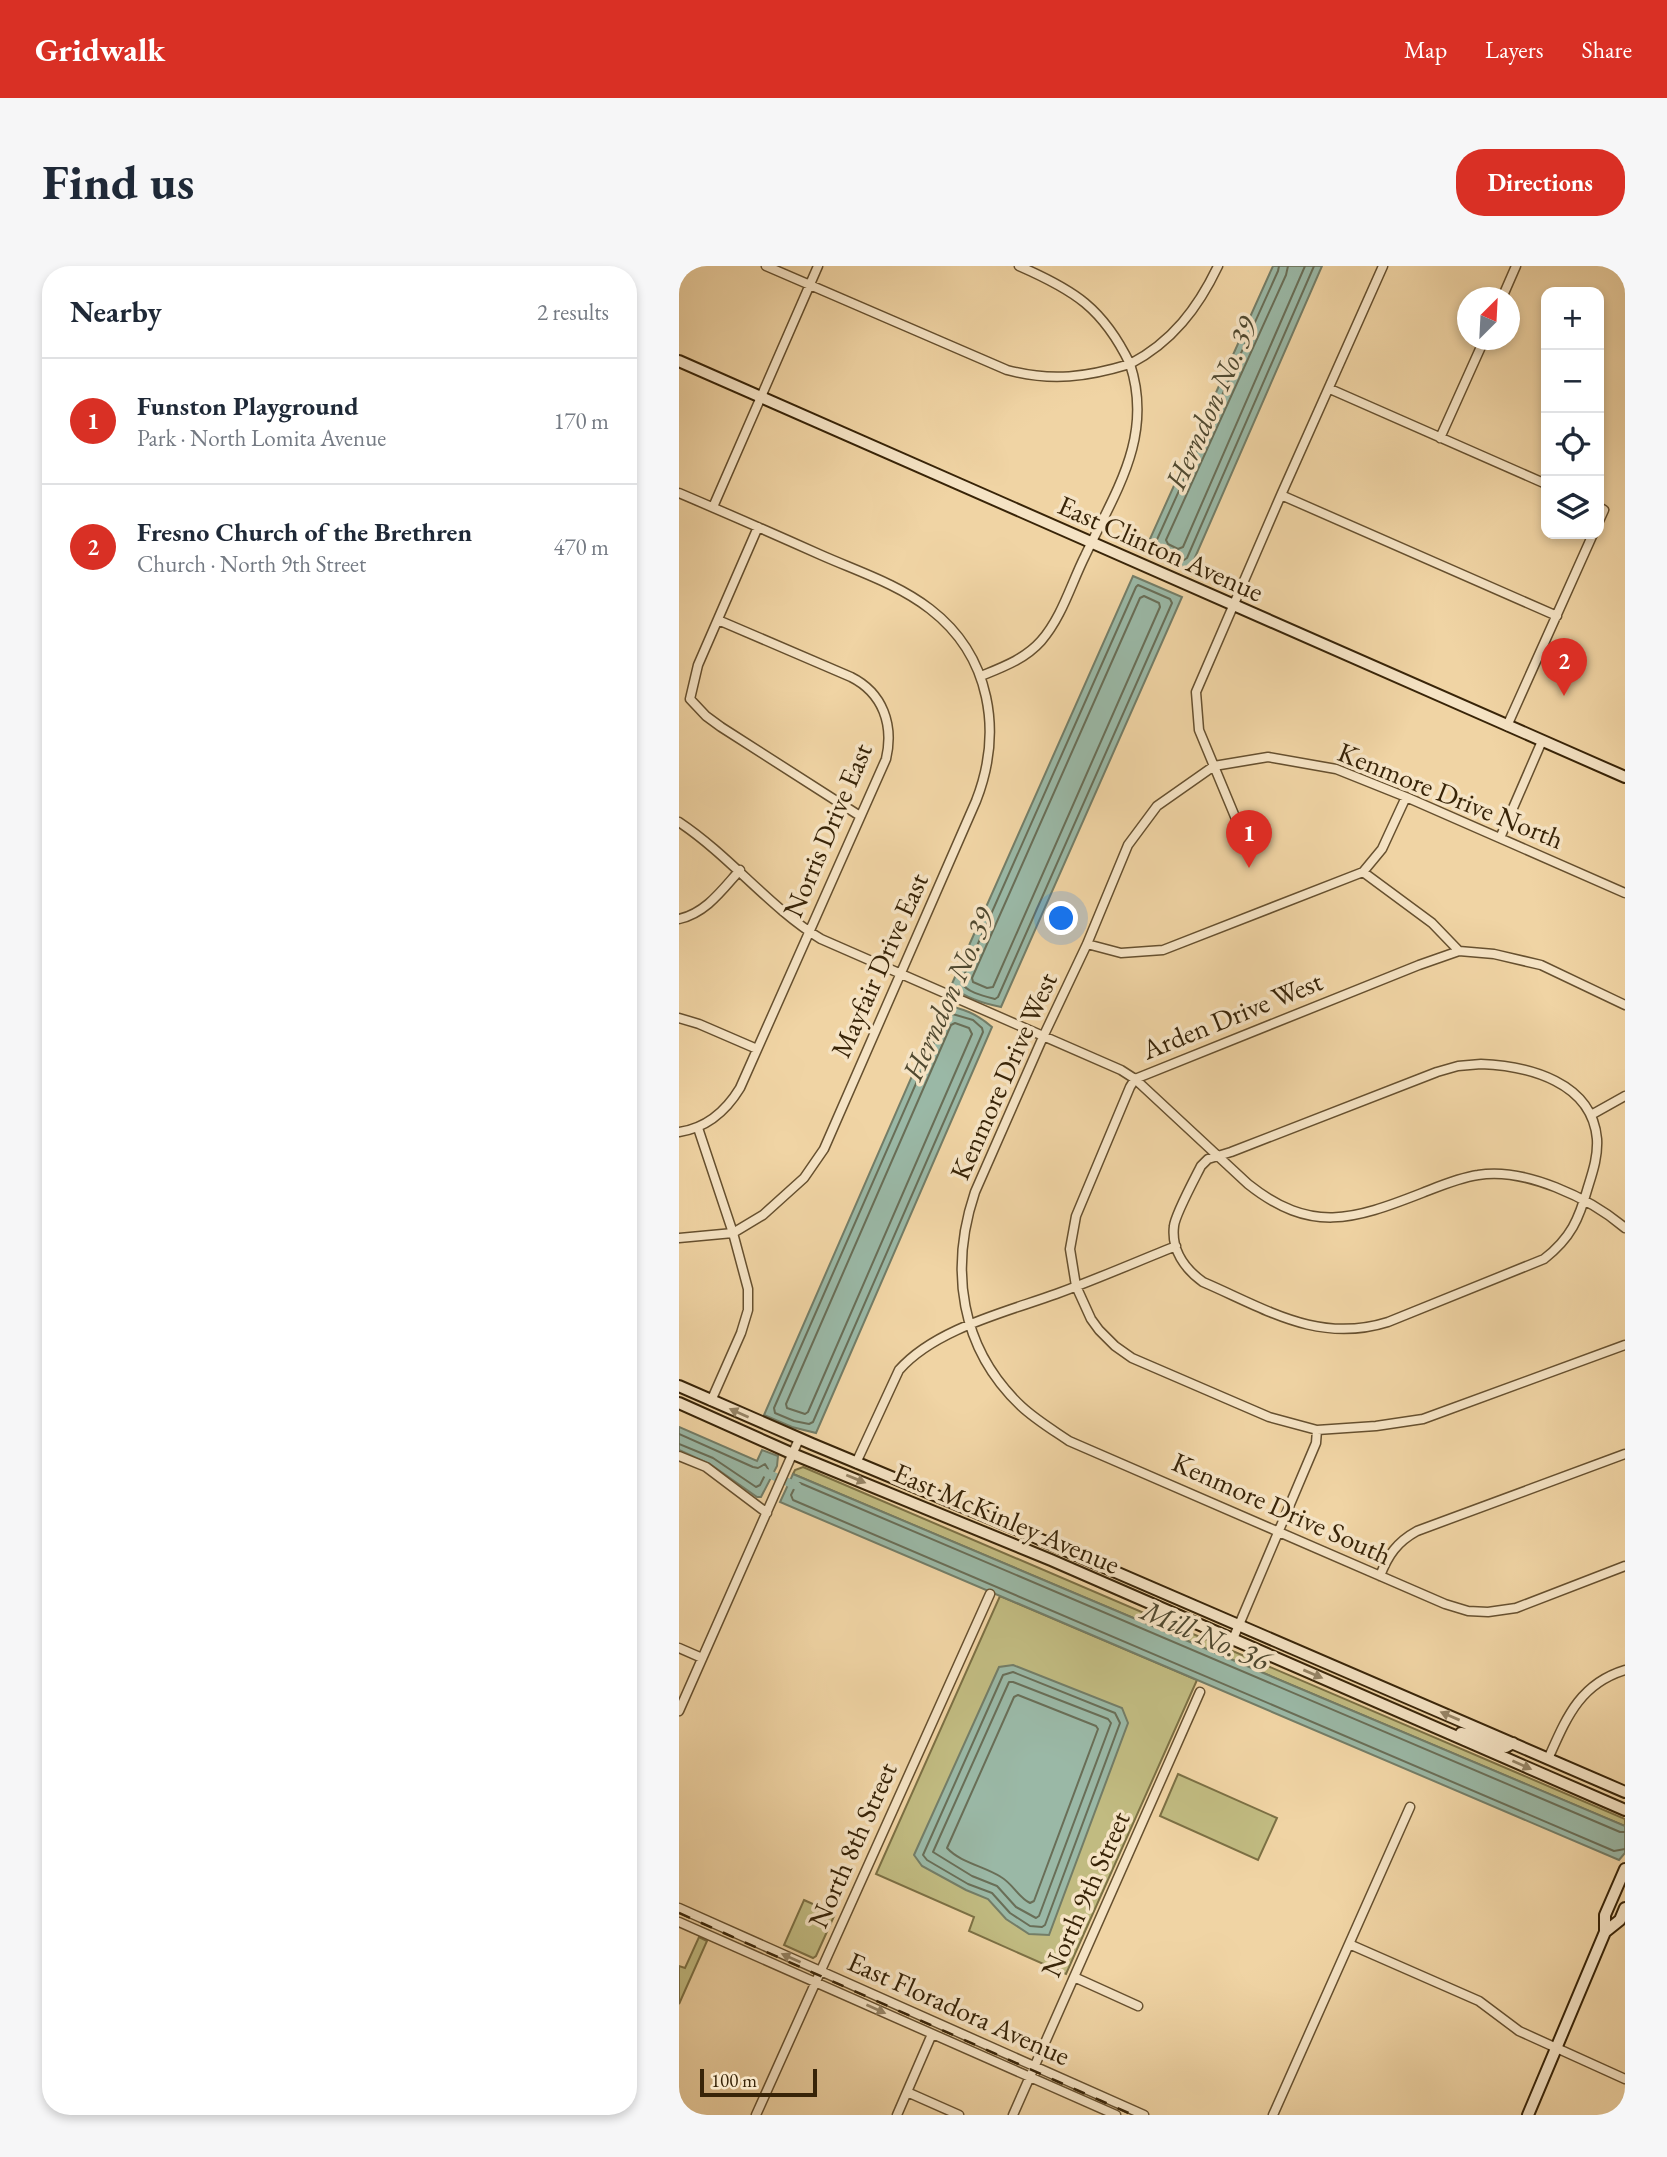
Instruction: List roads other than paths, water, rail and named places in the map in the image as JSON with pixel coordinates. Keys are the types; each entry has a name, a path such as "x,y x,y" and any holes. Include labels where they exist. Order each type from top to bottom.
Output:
{"main road":[{"name":"East Clinton Avenue","path":"679,361 1625,777"},
{"name":"East McKinley Avenue","path":"679,1386 1625,1792"},
{"path":"679,1395 698,1404 711,1401"},
{"name":"East McKinley Avenue","path":"679,1403 793,1454 1051,1560 1625,1810"},
{"path":"913,1503 924,1499 959,1512 985,1516"},
{"path":"1444,1731 1475,1735 1500,1746 1506,1747 1513,1743"},
{"path":"1528,2115 1605,1932 1605,1915 1625,1869"},
{"path":"1605,1932 1620,1920 1625,1908"}],"street":[{"path":"766,266 989,364 1023,375 1041,377 1081,376 1130,363 1155,349 1191,313 1218,266"},
{"path":"713,508 818,266"},
{"path":"679,493 895,587 921,602 950,628 981,676 1018,660 1040,643 1059,614 1134,447 1137,418 1136,387 1130,363 1111,329 1087,303 1053,281 1019,266"},
{"path":"1236,819 1199,730 1196,692 1384,266"},
{"path":"1507,287 1516,266"},
{"path":"1440,438 1480,350"},
{"path":"1330,389 1541,482"},
{"path":"1281,495 1557,616"},
{"path":"758,527 698,665 690,699 721,727 860,816"},
{"path":"1507,726 1591,539"},
{"name":"Norris Drive East","path":"698,1128 723,1111 733,1100 886,759 889,747 886,715 874,694 851,677 718,620"},
{"name":"Mayfair Drive East","path":"733,1233 763,1215 782,1199 804,1178 824,1149 976,801 986,772 990,719 981,676"},
{"path":"1500,838 1542,741"},
{"name":"Kenmore Drive North","path":"1214,766 1268,757 1336,769 1625,893"},
{"name":"Kenmore Drive West","path":"969,1326 961,1258 975,1192 1087,944 1128,845 1157,806 1214,766"},
{"path":"1087,944 1121,953 1163,950 1363,872 1382,849 1406,797"},
{"path":"679,822 707,842 809,932 821,939 1121,1070 1135,1079 1265,1197 1294,1211 1327,1218 1342,1218 1371,1212 1449,1182 1481,1174 1498,1174 1558,1189 1584,1200 1625,1228"},
{"path":"679,919 704,908 740,870"},
{"path":"1363,872 1432,923 1459,951 1494,954 1541,965 1625,1005"},
{"name":"Arden Drive West","path":"1459,951 1135,1079 1076,1216 1070,1249 1081,1301 1098,1330 1132,1358 1269,1417 1317,1430 1376,1426 1423,1419 1625,1345"},
{"path":"679,1018 757,1049"},
{"path":"1470,1065 1505,1065 1549,1077 1581,1101 1591,1115 1597,1140 1597,1154 1577,1223 1544,1259 1388,1322 1362,1329 1309,1326 1203,1282 1186,1267 1176,1247 1174,1225 1201,1166 1217,1155 1231,1153 1437,1072 1470,1065"},
{"path":"1591,1115 1625,1096"},
{"path":"679,1132 698,1128 733,1233 748,1289 748,1310 741,1333 711,1401"},
{"path":"679,1238 733,1233"},
{"path":"856,1463 899,1370 910,1357 924,1347 969,1326 1176,1247"},
{"name":"Kenmore Drive South","path":"969,1326 993,1372 1007,1391 1044,1425 1069,1441 1445,1604 1468,1611 1488,1612 1516,1608 1625,1566"},
{"path":"1233,1639 1316,1443 1317,1430"},
{"path":"679,1711 799,1439"},
{"path":"1380,1576 1395,1546 1417,1531 1625,1454"},
{"path":"679,1456 706,1467 767,1513"},
{"name":"North 8th Street","path":"756,2115 990,1594"},
{"path":"679,1648 702,1658"},
{"path":"1548,1759 1573,1706 1599,1682 1625,1670"},
{"name":"North 9th Street","path":"1013,2115 1200,1692"},
{"path":"1273,2115 1410,1807"},
{"name":"East Floradora Avenue","path":"679,1909 1144,2115"},
{"name":"East Floradora Avenue","path":"679,1922 1116,2115"},
{"path":"1349,1944 1479,2001 1519,2031 1625,2079"},
{"path":"1074,1978 1138,2006"},
{"path":"897,2115 932,2034"},
{"path":"907,2092 959,2115"}],"water":[{"path":"1273,266 1322,266 1190,569 1172,564 1145,550"},
{"path":"1133,576 1182,597 1001,1007 975,1000 951,986"},
{"path":"943,1005 969,1012 992,1027 816,1433 792,1427 764,1415"},
{"path":"679,1427 757,1461 762,1450 778,1456 777,1466 761,1497 757,1497 710,1464 679,1450"},
{"path":"793,1474 1625,1826 1625,1853 1619,1860 780,1502"},
{"path":"1013,1665 1122,1708 1128,1723 1049,1935 1029,1934 1006,1919 988,1899 922,1866 914,1855 999,1667"}],"waterway":[{"name":"Mill No. 36","path":"764,1472 797,1486"}],"railway":[{"path":"679,1913 1133,2115"}],"place":[{"name":"Fresno Church of the Brethren","path":"1564,696"},
{"name":"Funston Playground","path":"1249,868"}],"water label":[{"name":"Herndon No. 39","path":"1211,403"},
{"name":"Herndon No. 39","path":"948,994"}]}
